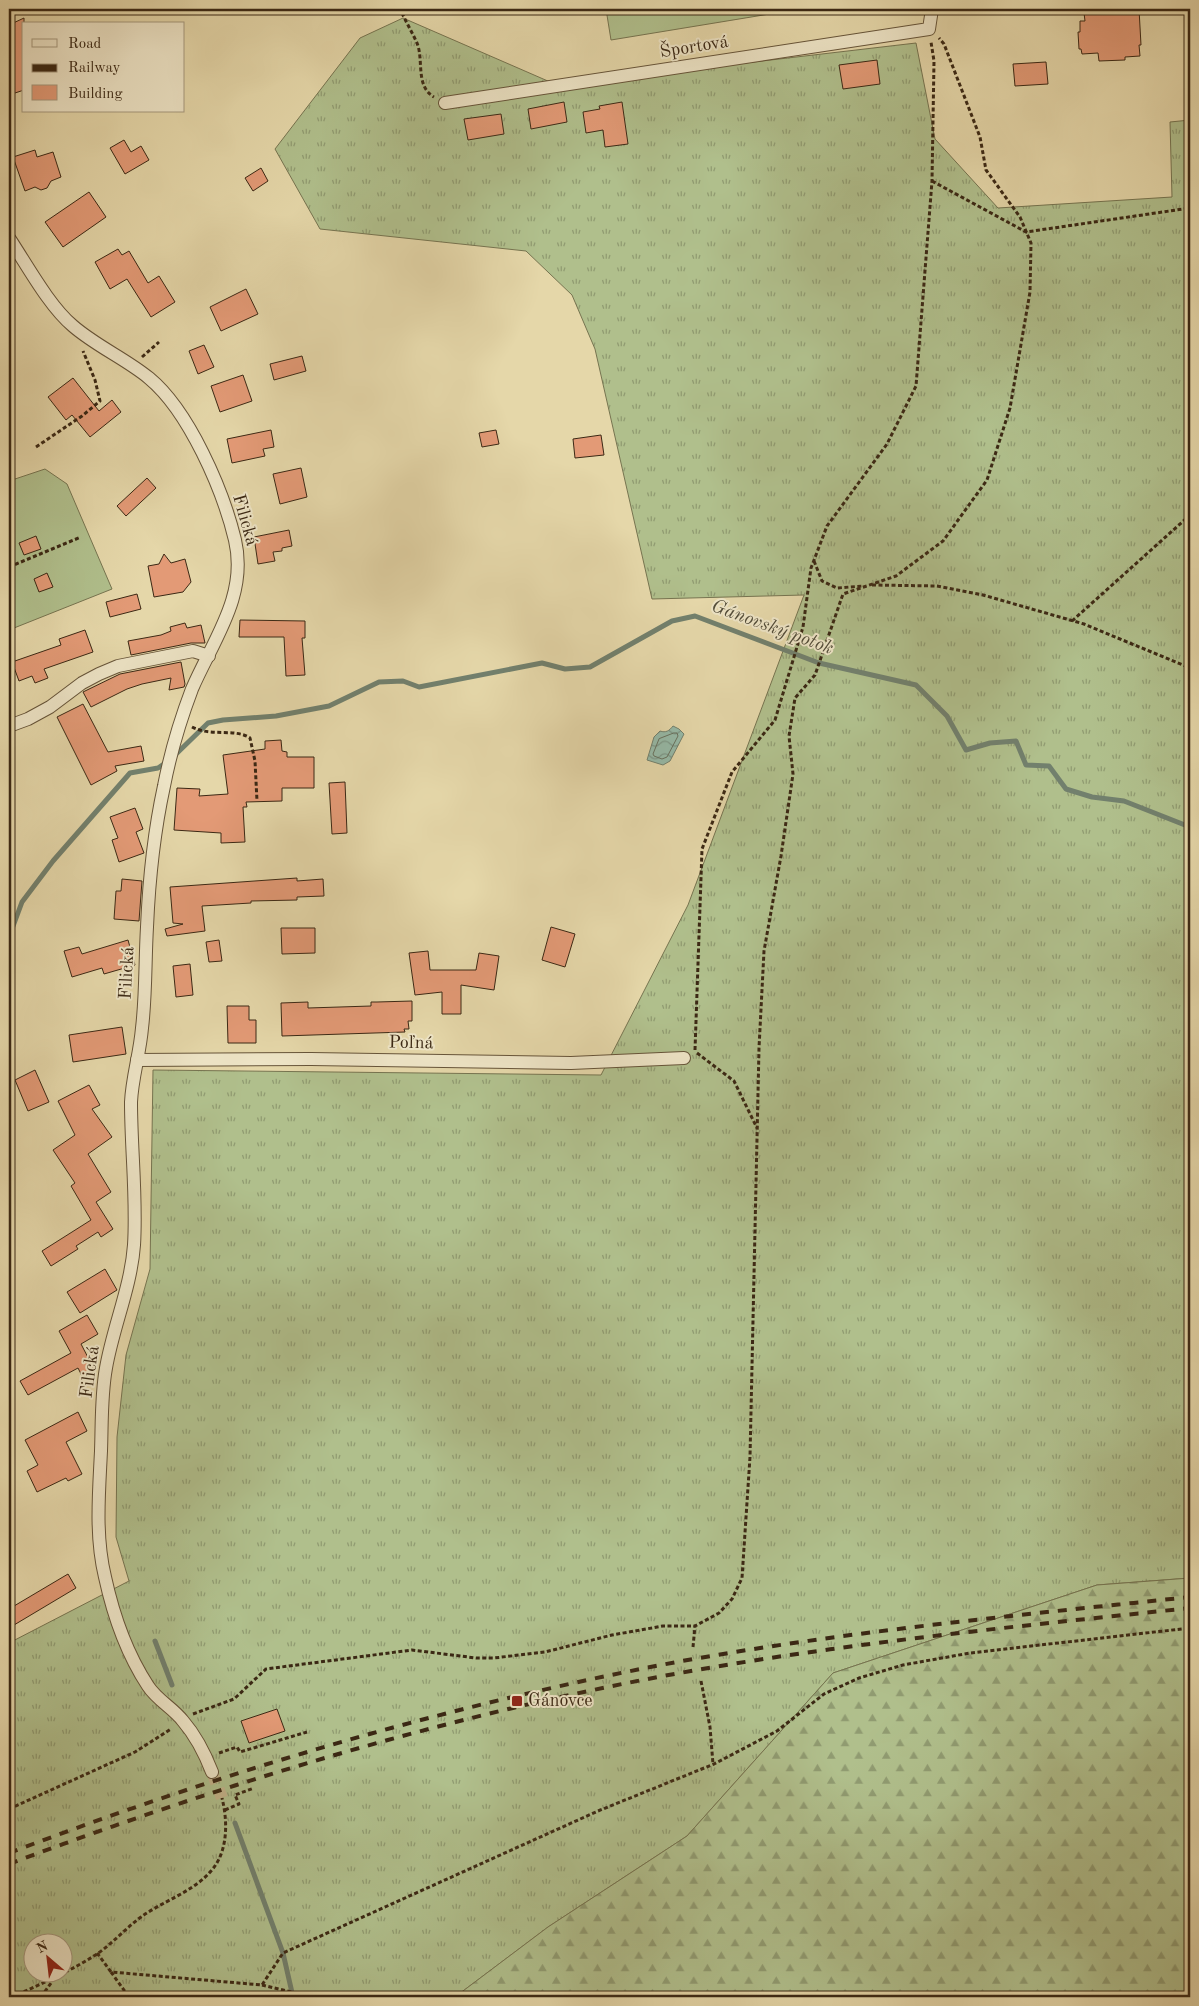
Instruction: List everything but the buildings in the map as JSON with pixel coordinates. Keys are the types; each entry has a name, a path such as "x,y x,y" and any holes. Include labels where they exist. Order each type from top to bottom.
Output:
{"street":[{"path":"929,29 932,9"},
{"name":"Športová","path":"445,103 929,29"},
{"name":"Filická","path":"9,238 53,302 72,325 150,379 166,395 196,440 208,465 236,546 238,570 236,593 228,618 192,691 168,767 157,827 147,921 142,1029 131,1098 135,1213 134,1248 129,1278 105,1371 99,1502 100,1543 104,1573 113,1609 150,1688 184,1721 212,1772"},
{"path":"9,726 28,719 50,707 82,683 118,666 194,651 209,656"},
{"name":"Poľná","path":"137,1060 312,1059 571,1063 689,1054"}],"path":[{"path":"397,9 401,11 418,45 421,78 430,94 445,103"},
{"path":"757,1129 734,1081 689,1054 702,849 732,772 775,720 803,627 811,568 827,526 887,444 916,386 932,181 934,61 929,29"},
{"path":"9,1809 135,1752 194,1713 234,1699 266,1669 412,1650 476,1658 494,1658 545,1652 612,1635 663,1626 695,1626 719,1613 732,1600 742,1578 750,1457 757,1129 764,951 793,774 789,736 795,698 815,675 843,594 896,576 943,541 987,480 1010,408 1030,292 1031,243 1020,218 986,170 980,137 944,44 929,29"},
{"path":"932,181 1026,232 1190,208"},
{"path":"36,447 100,401 95,380 72,325"},
{"path":"132,366 159,342"},
{"path":"1072,621 1190,515"},
{"path":"9,567 81,537"},
{"path":"814,561 822,581 838,588 869,585 937,586 983,595 1084,624 1190,668"},
{"path":"194,729 211,734 244,734 250,738 257,800"},
{"path":"693,1647 695,1626"},
{"path":"262,1985 282,1953 598,1811 714,1764 776,1731 824,1694 859,1678 903,1665 970,1653 1190,1628"},
{"path":"701,1681 710,1727 714,1764"},
{"path":"212,1755 237,1747 240,1752 307,1732"},
{"path":"225,1810 239,1804 235,1795 254,1788"},
{"path":"72,1968 97,1953 141,1917 198,1883 212,1870 219,1858 226,1827 222,1798"},
{"path":"97,1953 129,1997"},
{"path":"111,1972 262,1985 312,1997"},
{"path":"12,1997 41,1984"},
{"path":"41,1997 50,1984"}],"green space":[{"path":"606,9 800,9 611,40"},
{"path":"403,18 557,85 916,43 935,139 998,208 1172,197 1170,122 1190,120 1190,1578 1097,1585 833,1673 687,1836 548,1927 455,1997 9,1997 9,1643 129,1581 116,1537 117,1437 126,1355 150,1269 153,1070 601,1075 688,905 804,595 652,599 595,349 572,295 526,251 320,229 275,149 360,38"},
{"path":"45,469 67,484 112,589 9,630 9,481"},
{"path":"1190,1578 1190,1997 455,1997 548,1927 687,1836 833,1673 1097,1585"}],"water":[{"path":"673,726 684,734 670,761 663,765 647,760 654,737 660,731 667,731"}],"waterway":[{"name":"Gánovský potok","path":"173,757 208,723 276,716 329,706 379,682 403,681 419,687 542,663 565,669 590,667 672,621 695,616 819,663 916,685 947,716 966,750 990,743 1016,741 1026,765 1049,766 1066,789 1092,797 1124,801 1190,827"},
{"name":"Gánovský potok","path":"9,937 22,902 53,861 130,773 158,768 167,762"},
{"path":"155,1641 172,1685"},
{"path":"235,1823 283,1953 293,1997"}],"tunnel":[{"path":"212,1772 222,1798"}],"railway":[{"path":"9,1853 174,1794 341,1742 511,1697 596,1678 745,1650 872,1632 1190,1597"},
{"path":"9,1864 168,1807 249,1781 411,1734 575,1694 724,1665 790,1655 990,1629 1190,1608"}],"place":[{"name":"Gánovce","path":"517,1701"}]}
